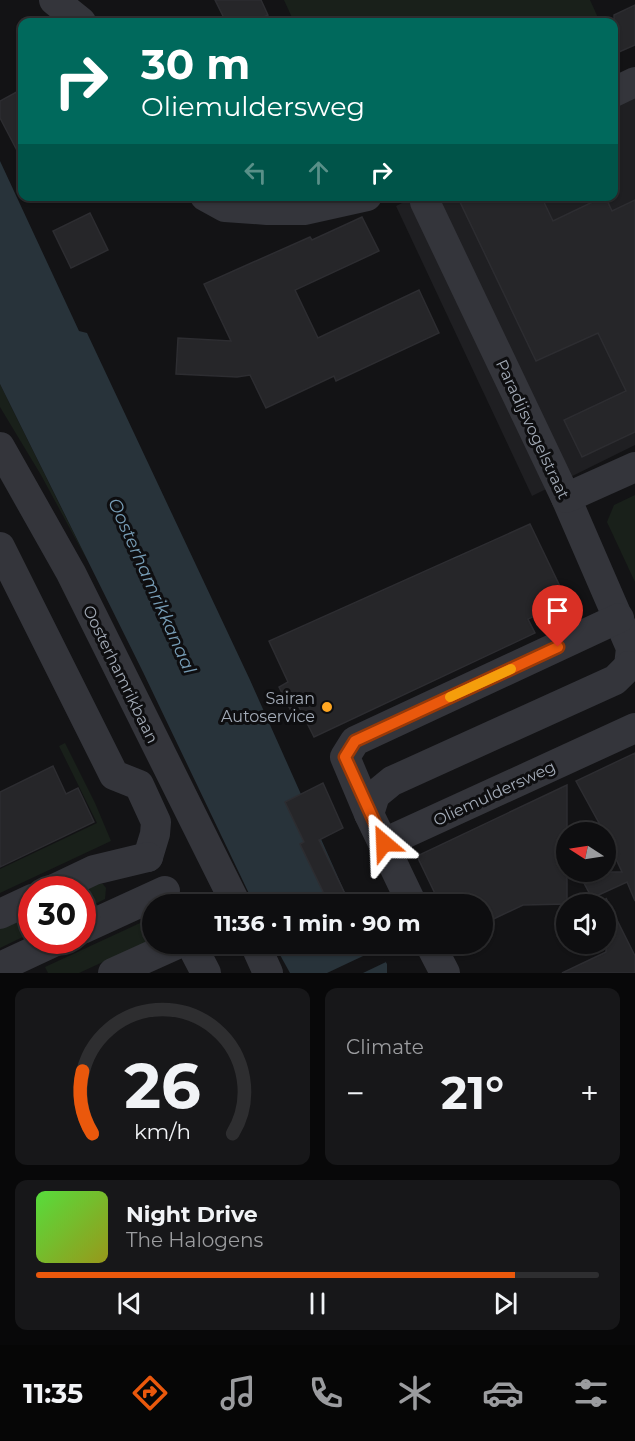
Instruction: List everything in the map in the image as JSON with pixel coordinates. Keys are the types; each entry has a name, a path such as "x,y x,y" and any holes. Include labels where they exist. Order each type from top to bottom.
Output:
{"street":[{"path":"54,0 76,18"},
{"path":"618,90 635,82"},
{"path":"214,201 225,207 304,210 344,201"},
{"name":"Paradijsvogelstraat","path":"425,201 566,498 631,648 632,670"},
{"name":"Oosterhamrikbaan","path":"0,447 70,573 231,894"},
{"path":"566,498 635,467"},
{"path":"0,547 114,775 136,783 141,788 156,822 148,857 166,894"},
{"path":"407,894 345,757 355,741 619,618"},
{"path":"369,814 375,795 392,781 615,680 632,670"},
{"name":"Oliemuldersweg","path":"384,843 635,728"},
{"path":"81,876 94,870 148,857"},
{"path":"0,914 18,906"},
{"path":"96,924 142,907"},
{"path":"0,967 27,954"},
{"path":"113,973 155,954"},
{"path":"196,954 206,973"},
{"path":"259,954 268,973"},
{"path":"435,954 444,973"}],"shaded area":[{"path":"284,0 590,0 598,18 292,18"},
{"path":"635,96 635,445 532,496 396,206 406,201 618,201 618,103"},
{"path":"0,384 88,562 41,475 0,407"},
{"path":"635,495 635,582 607,522 614,505"},
{"path":"65,743 111,841 36,876 18,876 18,885 0,893 0,869 97,823 59,746"},
{"path":"96,883 103,884 106,888 105,899 96,904"},
{"path":"18,919 18,939 0,948 0,928"},
{"path":"142,922 142,944 79,973 48,973 45,967 73,954 96,954 96,943"}],"water":[{"name":"Oosterhamrikkanaal","path":"0,161 79,331 87,333 250,680 346,894 249,894 143,672 0,384"},
{"path":"280,954 381,954 387,964 387,973 290,973"}],"pier":[{"path":"367,954 383,954 386,962 363,973 327,973"}],"building":[{"path":"215,0 261,0 268,15 261,18 224,18"},
{"path":"635,5 635,45 619,52 618,18 614,18 614,15"},
{"path":"18,91 18,152 0,118 0,101"},
{"path":"635,200 635,432 582,457 564,420 626,391 598,333 536,361 460,202 543,201 553,221 595,201 607,201 612,211"},
{"path":"90,213 108,250 71,268 53,231"},
{"path":"362,217 379,251 295,290 318,338 419,290 439,333 336,381 334,376 266,408 250,375 237,377 176,374 178,338 231,341 204,284 310,237 312,240"},
{"path":"530,524 567,601 528,619 535,633 314,737 298,705 290,709 279,687 288,682 269,641"},
{"path":"635,753 635,901 627,882 601,894 590,894 583,882 616,882 616,872 622,872 616,859 616,822 599,822 576,781"},
{"path":"53,766 66,794 78,788 94,822 0,867 0,792"},
{"path":"323,783 343,828 319,840 345,894 324,894 300,844 304,842 285,802"},
{"path":"567,785 567,822 556,822 556,882 567,882 567,894 556,894 556,904 523,905 493,919 493,894 435,894 417,856"},
{"path":"616,918 635,956 635,973 562,973 602,954 616,954"}],"slow traffic":[{"path":"450,697 511,669"}],"place":[{"name":"Sairan Autoservice","path":"327,707"}],"route":[{"path":"384,843 345,757 355,741 558,647"}]}
